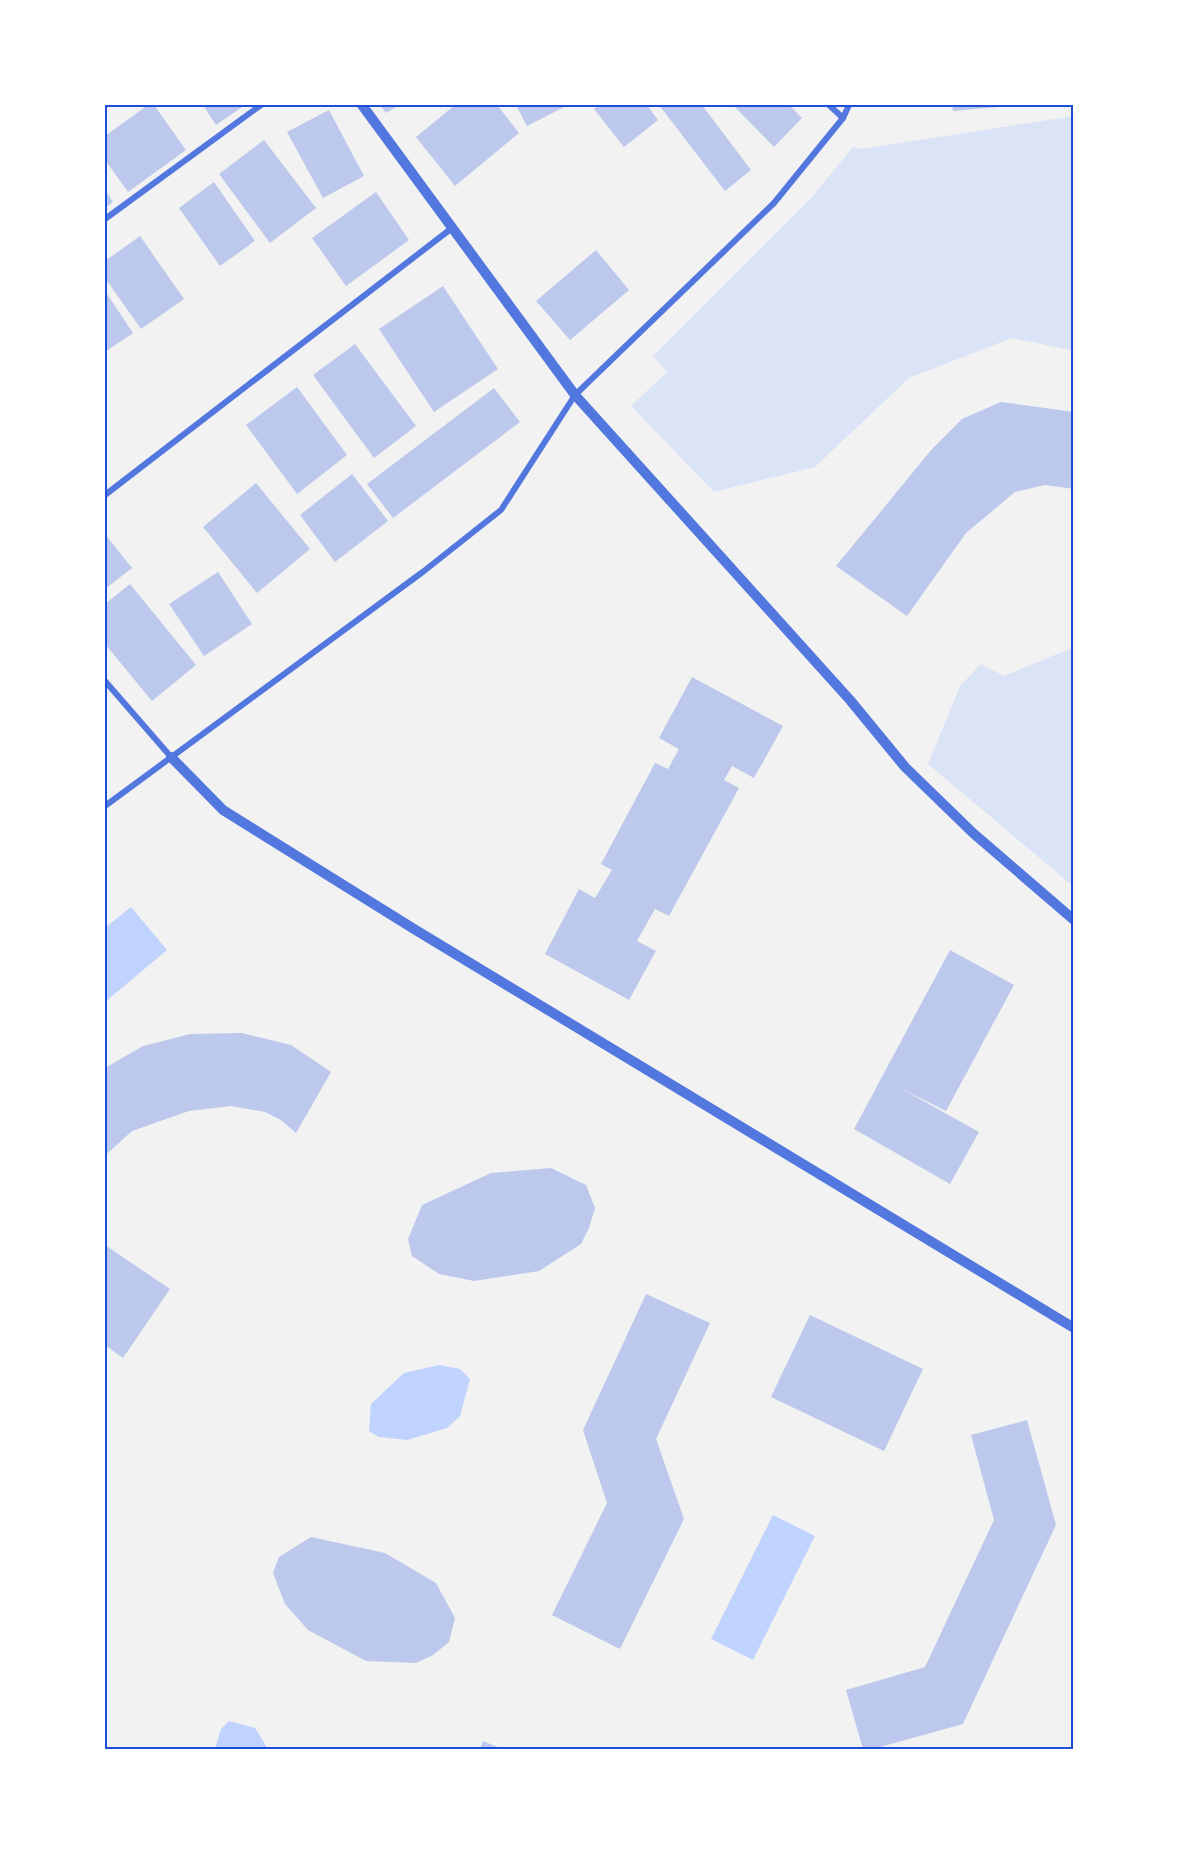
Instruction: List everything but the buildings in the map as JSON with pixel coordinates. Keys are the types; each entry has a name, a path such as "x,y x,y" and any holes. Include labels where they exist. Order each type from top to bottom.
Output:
{"street":[{"path":"105,219 261,105"},
{"path":"362,105 574,395 850,700 904,767 973,833 1074,920"},
{"path":"829,105 843,118"},
{"path":"105,806 424,572 501,510 574,395 774,203 843,118 849,105"},
{"path":"105,495 452,228"},
{"path":"105,681 171,757 223,810 424,935 1074,1328"}],"shaded area":[{"path":"1074,116 1074,351 1012,338 909,378 815,467 714,492 631,406 667,372 653,356 812,197 853,147 861,149"},
{"path":"1074,647 1074,887 928,764 960,686 981,664 1004,676"}],"water":[{"path":"131,907 167,950 105,1002 105,928"},
{"path":"439,1365 460,1369 470,1379 460,1416 447,1428 407,1440 379,1437 369,1431 371,1404 404,1373"},
{"path":"773,1515 815,1536 753,1660 711,1639"},
{"path":"229,1721 255,1728 268,1749 215,1749 221,1729"}]}
